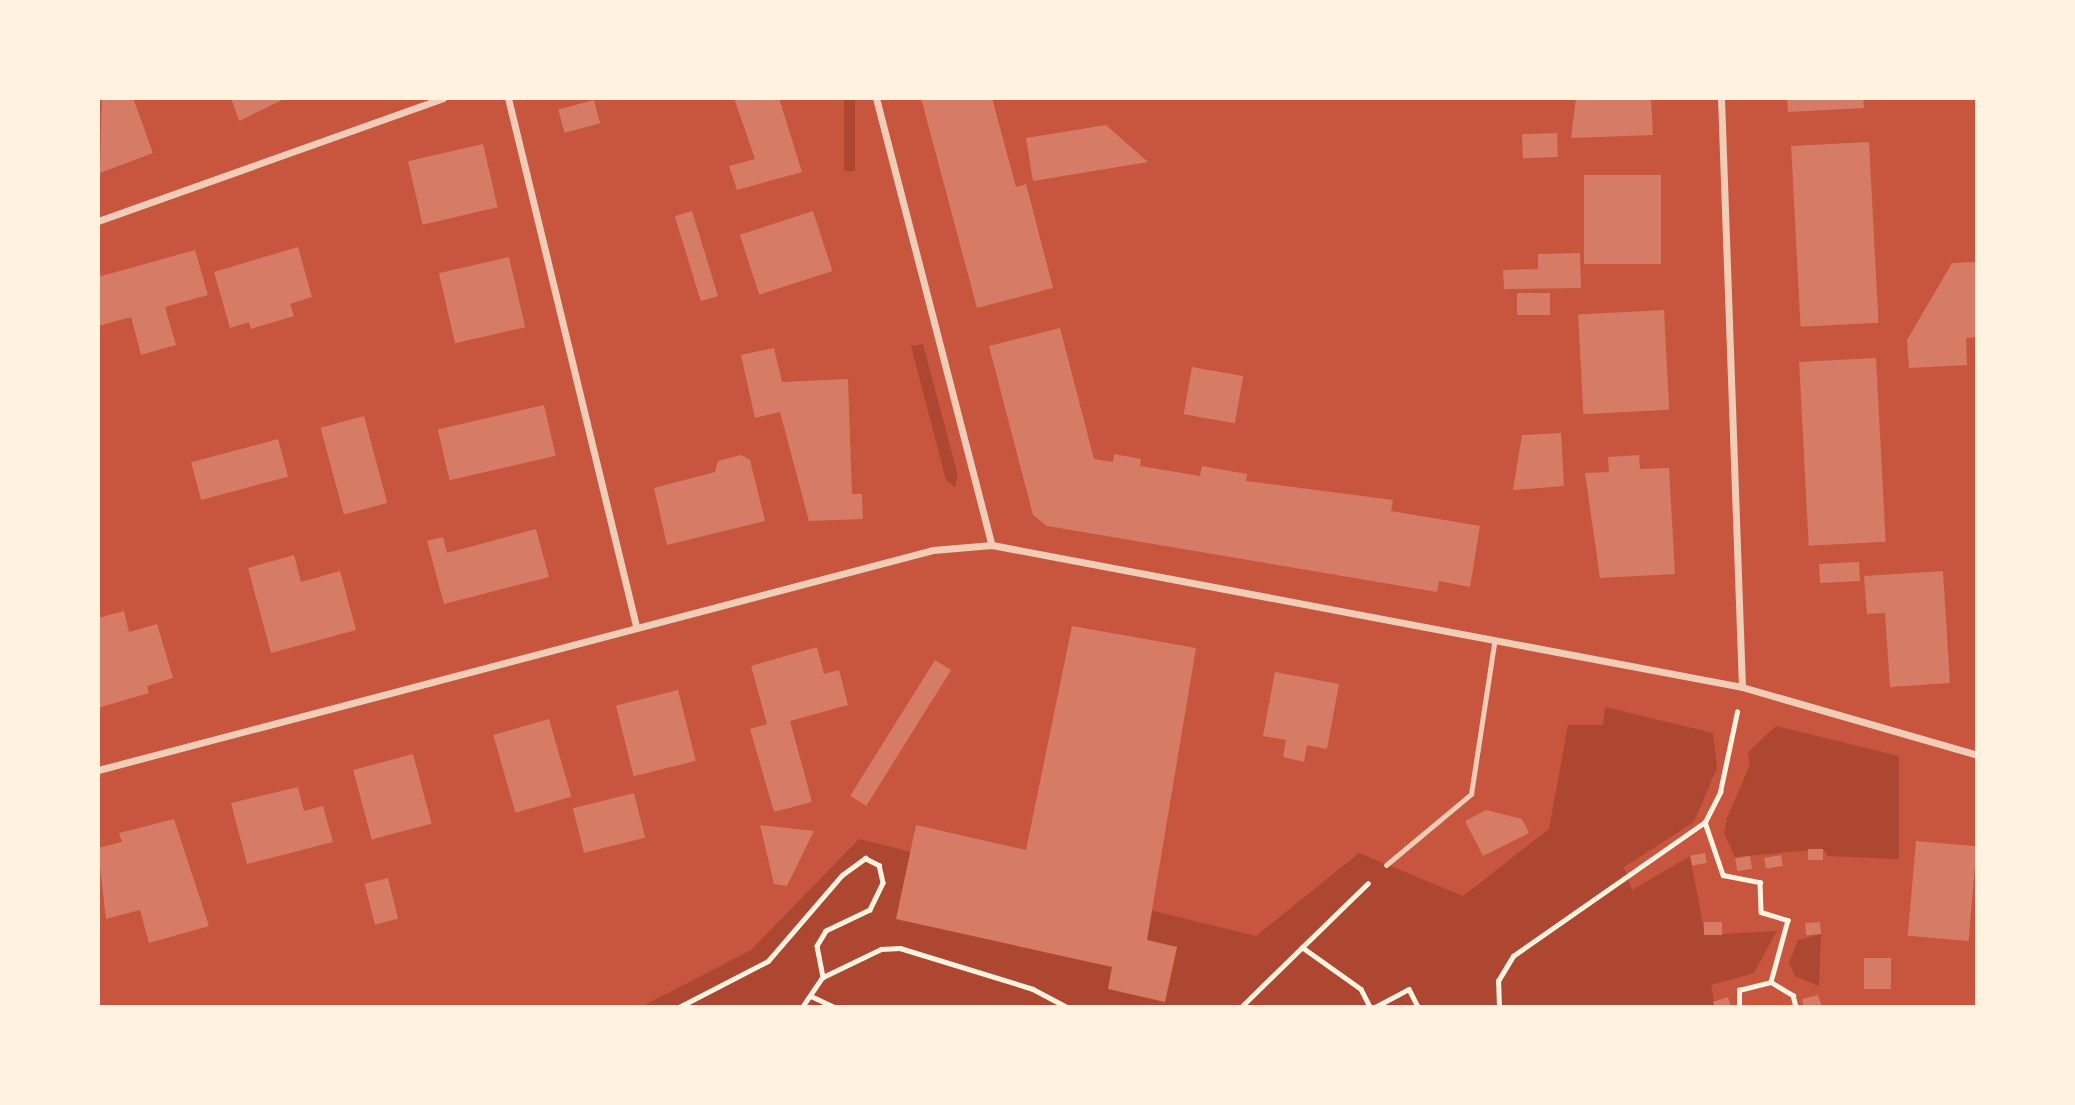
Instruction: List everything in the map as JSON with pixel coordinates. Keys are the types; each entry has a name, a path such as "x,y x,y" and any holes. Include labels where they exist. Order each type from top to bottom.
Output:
{"street":[{"path":"98,221 443,98"},
{"path":"508,98 636,626"},
{"path":"876,98 992,545"},
{"path":"1721,98 1742,687"},
{"path":"98,770 636,626 933,550 992,545 1494,644 1742,687 1977,755"}],"lane":[{"path":"1387,865 1471,794 1494,644"}],"path":[{"path":"1499,1007 1498,981 1513,956 1705,822 1720,792 1742,687"},
{"path":"1705,822 1723,875 1760,882 1761,912 1788,920 1771,982"},
{"path":"680,1007 768,961 842,875 865,858 879,864 883,883 870,910 826,931 817,946 822,977"},
{"path":"1241,1007 1387,865"},
{"path":"1302,947 1361,989 1373,1007 1409,989 1418,1007"},
{"path":"803,1007 822,977 881,949 900,948 1033,989 1059,1006 1068,1007"},
{"path":"1739,1007 1739,990 1771,982 1793,996 1796,1007"},
{"path":"811,996 835,1007"}],"shaded area":[{"path":"844,98 855,98 855,171 844,171"},
{"path":"923,344 958,476 955,487 946,480 911,346"},
{"path":"1605,707 1713,733 1717,768 1694,822 1624,867 1632,890 1690,856 1705,935 1777,931 1754,973 1711,985 1715,1007 641,1007 751,950 859,839 1256,936 1359,853 1463,896 1549,829 1568,725 1603,725"},
{"path":"1776,726 1899,756 1899,859 1828,856 1823,849 1735,857 1724,833 1727,818 1750,764 1748,752"},
{"path":"1821,934 1819,986 1795,976 1789,963 1798,940"}],"building":[{"path":"102,98 133,98 153,153 100,173"},
{"path":"231,98 284,98 284,99 239,121"},
{"path":"734,98 779,98 802,172 737,190 729,166 755,159"},
{"path":"921,98 992,98 1016,187 1026,184 1053,288 977,308"},
{"path":"1576,98 1651,98 1653,135 1571,138"},
{"path":"1787,98 1863,98 1864,108 1788,112"},
{"path":"594,100 600,123 564,133 558,110"},
{"path":"1106,125 1148,162 1033,181 1026,138"},
{"path":"1557,133 1558,157 1523,158 1522,134"},
{"path":"1869,142 1878,323 1801,327 1791,146"},
{"path":"483,144 498,207 423,225 408,161"},
{"path":"1584,175 1661,175 1661,264 1584,264"},
{"path":"692,211 718,296 701,301 675,216"},
{"path":"813,211 832,271 759,295 740,235"},
{"path":"298,247 312,297 290,304 294,316 251,329 249,322 230,328 214,272"},
{"path":"195,250 208,295 165,307 176,345 141,355 131,317 98,326 98,277"},
{"path":"1580,253 1581,288 1504,289 1503,270 1538,269 1538,254"},
{"path":"509,257 525,327 455,343 439,273"},
{"path":"1977,262 1977,337 1966,338 1967,365 1909,368 1907,340 1952,263"},
{"path":"1517,293 1550,293 1550,315 1517,315"},
{"path":"1664,310 1669,410 1583,414 1578,315"},
{"path":"1060,328 1094,459 1113,462 1114,454 1141,459 1140,466 1200,476 1202,466 1247,474 1246,481 1393,500 1391,511 1480,526 1470,587 1439,581 1437,592 1047,526 1033,515 989,346"},
{"path":"774,348 782,382 848,379 852,494 862,494 863,519 809,521 780,412 755,418 741,355"},
{"path":"1876,358 1886,542 1809,546 1799,362"},
{"path":"1192,367 1243,376 1235,423 1184,414"},
{"path":"544,405 556,456 449,480 438,430"},
{"path":"364,416 387,503 344,515 321,428"},
{"path":"1561,433 1564,486 1513,490 1522,435"},
{"path":"278,439 288,477 201,500 191,462"},
{"path":"741,455 750,460 765,521 667,545 654,488 715,472 718,461"},
{"path":"1639,455 1640,469 1669,468 1675,574 1600,578 1585,473 1609,472 1608,457"},
{"path":"536,529 549,577 444,604 427,541 443,537 447,553"},
{"path":"294,555 301,582 340,571 356,630 271,653 248,568"},
{"path":"1859,562 1860,581 1820,583 1819,564"},
{"path":"1943,571 1950,683 1890,687 1885,613 1867,614 1864,576"},
{"path":"124,611 129,632 157,624 173,678 147,686 149,693 98,708 98,618"},
{"path":"1072,626 1196,648 1147,940 1177,947 1165,1002 1108,989 1112,967 896,919 916,825 1026,850"},
{"path":"817,647 824,674 839,670 848,705 790,721 812,802 774,812 750,729 767,724 751,666"},
{"path":"935,660 951,670 866,806 850,796"},
{"path":"1275,672 1339,684 1327,749 1307,745 1304,762 1283,757 1286,740 1263,736"},
{"path":"678,690 696,761 634,776 616,705"},
{"path":"549,719 571,797 516,813 493,735"},
{"path":"413,754 432,824 372,840 353,770"},
{"path":"298,787 304,811 323,806 333,842 247,864 231,803"},
{"path":"634,793 645,838 584,853 573,808"},
{"path":"1486,810 1522,819 1529,833 1483,856 1465,821"},
{"path":"174,819 209,926 149,943 140,910 106,919 98,848 122,842 119,833"},
{"path":"760,825 814,831 787,886 774,884"},
{"path":"1916,841 1977,846 1968,941 1908,936"},
{"path":"1808,849 1823,849 1823,860 1808,860"},
{"path":"1705,853 1707,863 1692,866 1690,856"},
{"path":"1781,855 1783,866 1766,869 1764,858"},
{"path":"1750,856 1752,869 1737,871 1735,858"},
{"path":"388,878 398,919 375,925 365,884"},
{"path":"1704,922 1722,922 1722,935 1704,935"},
{"path":"1820,922 1821,934 1806,935 1805,923"},
{"path":"1864,958 1891,958 1891,989 1864,989"},
{"path":"1818,995 1822,1007 1804,1007 1802,999"},
{"path":"1728,997 1731,1007 1715,1007 1713,1002"}]}
